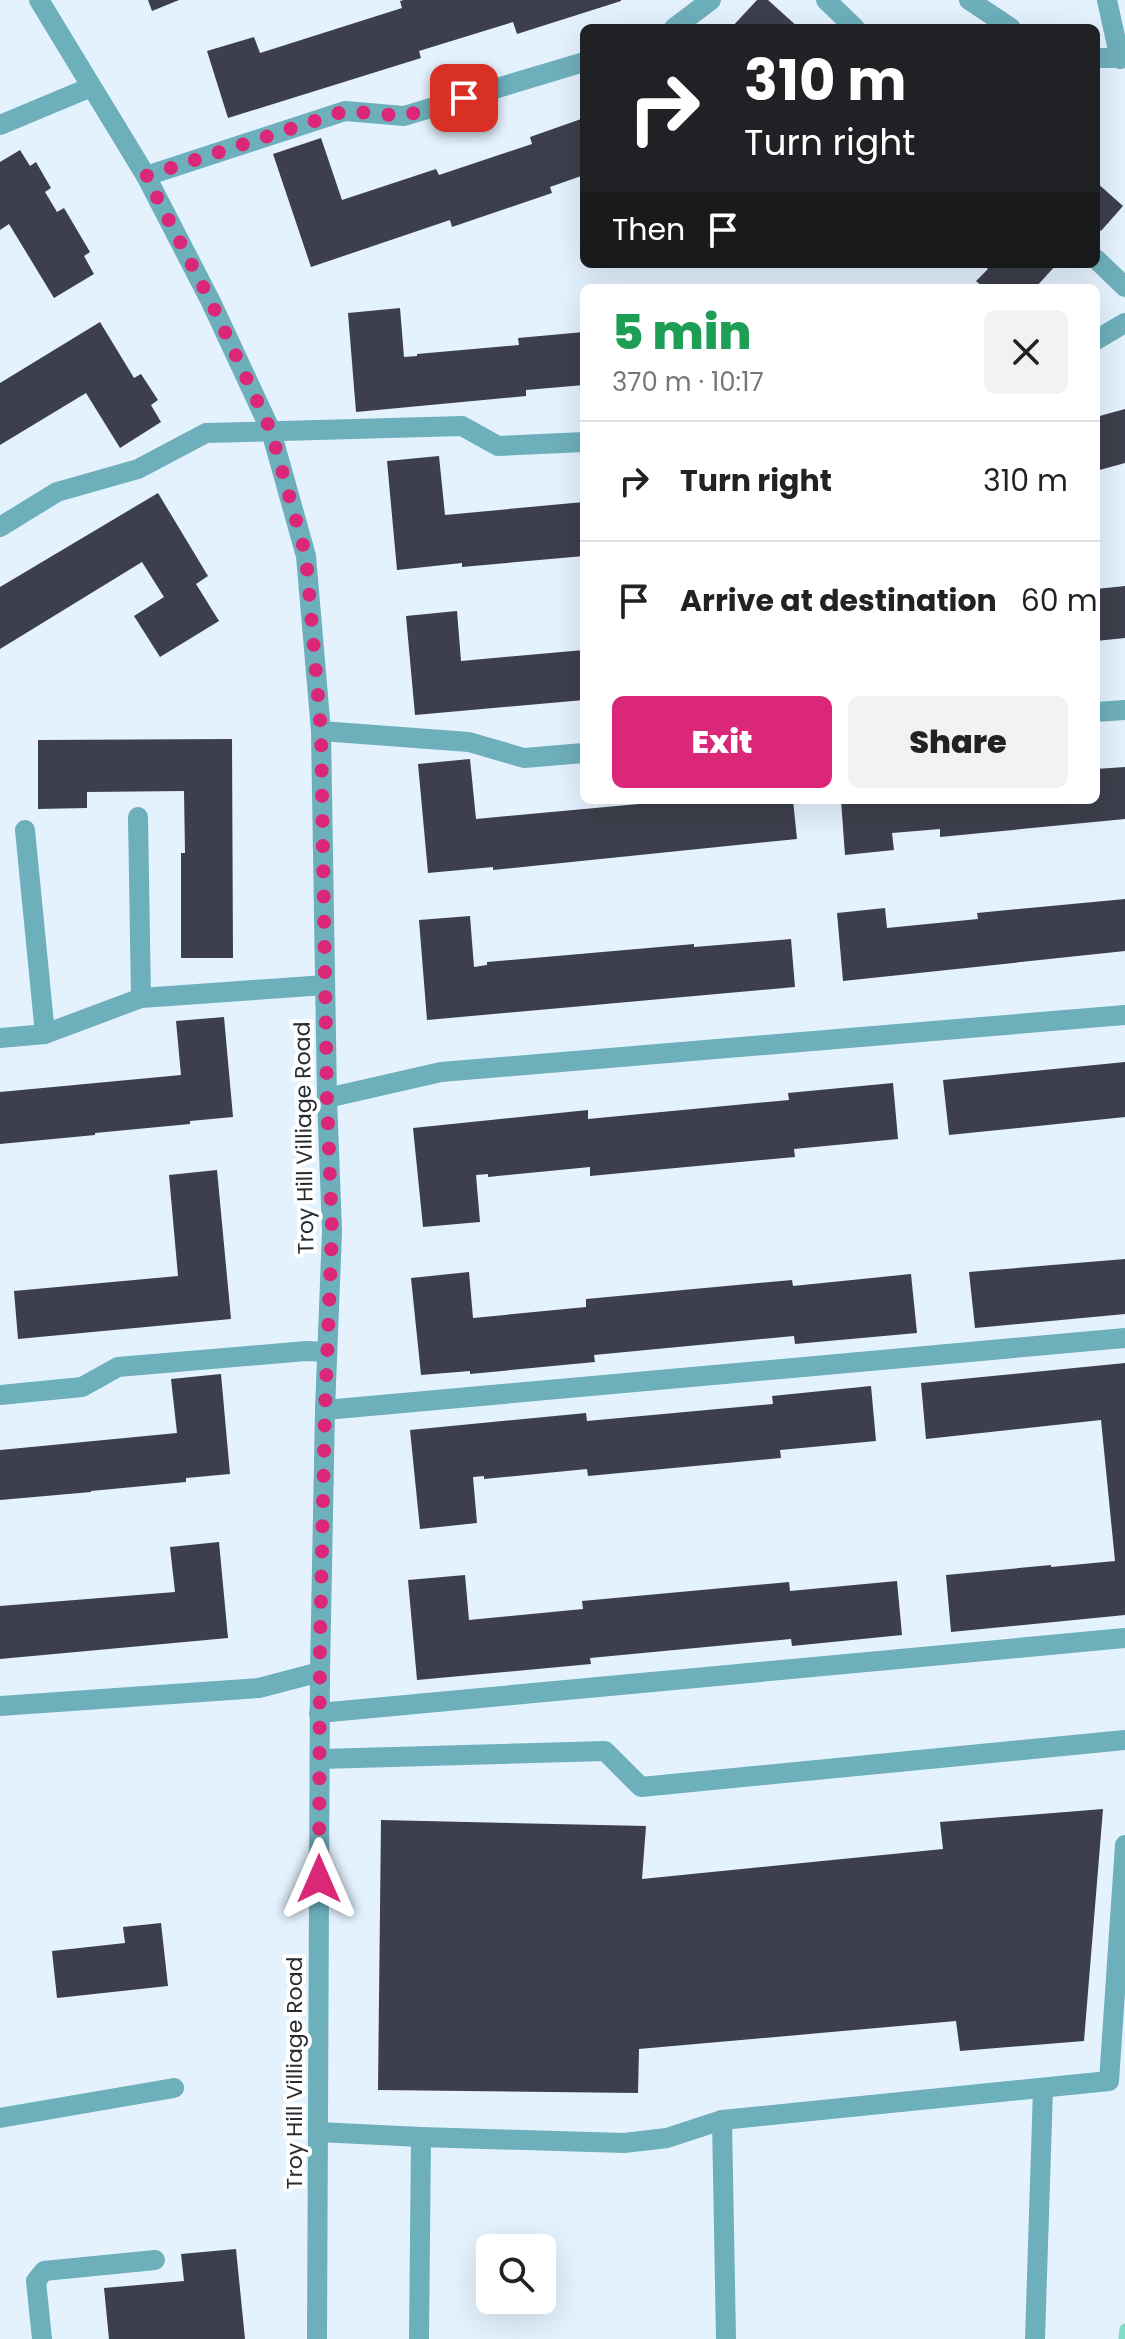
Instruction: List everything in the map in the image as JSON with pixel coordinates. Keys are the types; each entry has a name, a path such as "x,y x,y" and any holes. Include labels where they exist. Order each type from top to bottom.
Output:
{"street":[{"name":"Troy Hill Villiage Road","path":"39,0 146,176 211,302 271,431 306,556 321,731 332,1231 319,1713 317,2339"},
{"path":"679,24 711,0"},
{"path":"826,0 851,24"},
{"path":"969,0 1005,24"},
{"path":"1100,58 1123,58 1107,0"},
{"path":"146,176 345,111 404,116 580,63"},
{"path":"0,125 91,87"},
{"path":"1100,263 1125,287"},
{"path":"1100,338 1125,323"},
{"path":"0,527 57,492 138,469 206,433 462,426 498,446 580,442"},
{"path":"1100,712 1125,710"},
{"path":"321,731 469,742 524,758 580,753"},
{"path":"138,817 141,998"},
{"path":"25,830 45,1034"},
{"path":"0,1038 45,1034 141,998 325,985"},
{"path":"327,1098 441,1072 1125,1015"},
{"path":"325,1410 1125,1338"},
{"path":"0,1395 82,1387 118,1367 306,1351 327,1352"},
{"path":"319,1713 1125,1638"},
{"path":"0,1706 259,1688 320,1672"},
{"path":"320,1759 605,1751 641,1787 1125,1740"},
{"path":"318,2132 624,2143 667,2138 722,2120 1109,2081 1125,1845"},
{"path":"0,2118 174,2088"},
{"path":"1035,2339 1043,2089"},
{"path":"722,2120 726,2339"},
{"path":"419,2339 421,2137"},
{"path":"42,2339 36,2281 44,2271 155,2260"}],"building":[{"path":"148,0 179,0 152,11"},
{"path":"757,0 768,0 795,24 735,24"},
{"path":"400,1 621,1 517,34 513,22 419,51 421,58 228,118 207,51 254,37 260,53 402,8"},
{"path":"580,119 580,176 550,187 552,193 452,227 450,220 311,267 273,154 321,138 342,200 436,169 439,175 532,144 530,137"},
{"path":"20,150 30,166 36,162 51,188 45,192 57,212 64,208 90,252 84,256 94,274 54,298 9,224 0,230 0,162"},
{"path":"1100,186 1123,206 1100,230"},
{"path":"1053,268 1039,284 979,284 976,281 988,269"},
{"path":"400,308 404,357 519,345 518,338 580,332 580,385 526,390 526,396 356,412 348,313"},
{"path":"100,322 134,378 141,374 158,400 151,405 161,422 120,448 86,393 0,445 0,383"},
{"path":"1125,409 1125,463 1100,470 1100,416"},
{"path":"439,456 445,515 580,502 580,556 397,570 387,461"},
{"path":"158,493 208,576 196,584 219,621 160,657 134,616 164,597 142,562 0,649 0,587"},
{"path":"1125,586 1125,638 1100,641 1100,589"},
{"path":"457,611 461,661 580,650 580,700 415,715 406,616"},
{"path":"232,739 233,958 181,958 184,791 87,792 87,808 38,809 38,740"},
{"path":"470,759 476,819 639,804 793,804 797,839 493,870 493,867 428,873 418,764"},
{"path":"1125,767 1125,819 940,837 940,829 892,833 894,850 845,855 841,804 1100,804 1100,769"},
{"path":"1125,899 1125,951 843,981 837,913 885,908 887,928 978,919 977,913"},
{"path":"470,916 474,967 487,965 487,962 791,939 795,987 427,1020 419,920"},
{"path":"224,1017 233,1117 0,1144 0,1092 181,1075 176,1021"},
{"path":"1125,1062 1125,1117 949,1135 943,1080"},
{"path":"893,1083 898,1139 794,1149 795,1157 590,1176 590,1167 488,1177 488,1174 476,1175 480,1222 423,1227 413,1128 588,1110 588,1119 789,1100 788,1093"},
{"path":"217,1170 231,1319 18,1339 14,1291 178,1276 169,1175"},
{"path":"1125,1259 1125,1314 975,1328 969,1272"},
{"path":"469,1272 473,1318 586,1307 586,1299 792,1280 793,1286 911,1274 917,1333 795,1344 794,1336 594,1355 595,1362 470,1374 470,1371 421,1375 411,1278"},
{"path":"1125,1363 1125,1615 951,1632 946,1575 1115,1561 1101,1420 926,1439 921,1383"},
{"path":"221,1374 230,1474 186,1478 186,1482 0,1500 0,1450 177,1433 171,1379"},
{"path":"871,1386 876,1441 780,1450 781,1458 588,1476 587,1469 484,1479 484,1476 473,1477 477,1523 420,1529 410,1430 586,1413 587,1421 773,1404 772,1396"},
{"path":"219,1542 228,1638 0,1659 0,1606 175,1592 170,1547"},
{"path":"465,1575 469,1620 583,1609 582,1601 789,1582 790,1591 897,1581 902,1635 792,1646 791,1639 590,1658 591,1664 417,1680 408,1580"},
{"path":"1103,1809 1084,2041 960,2051 956,2021 639,2049 638,2093 378,2090 381,1820 646,1826 642,1879 943,1849 940,1822"},
{"path":"161,1923 168,1986 57,1998 52,1951 125,1943 123,1927"},
{"path":"236,2249 245,2339 109,2339 104,2288 184,2281 181,2254"}],"waterway":[{"path":"1124,2339 1125,2329"}],"route":[{"path":"319,1879 320,1643 332,1231 321,731 306,556 271,431 211,302 146,176 345,111 404,116 464,98"}]}
